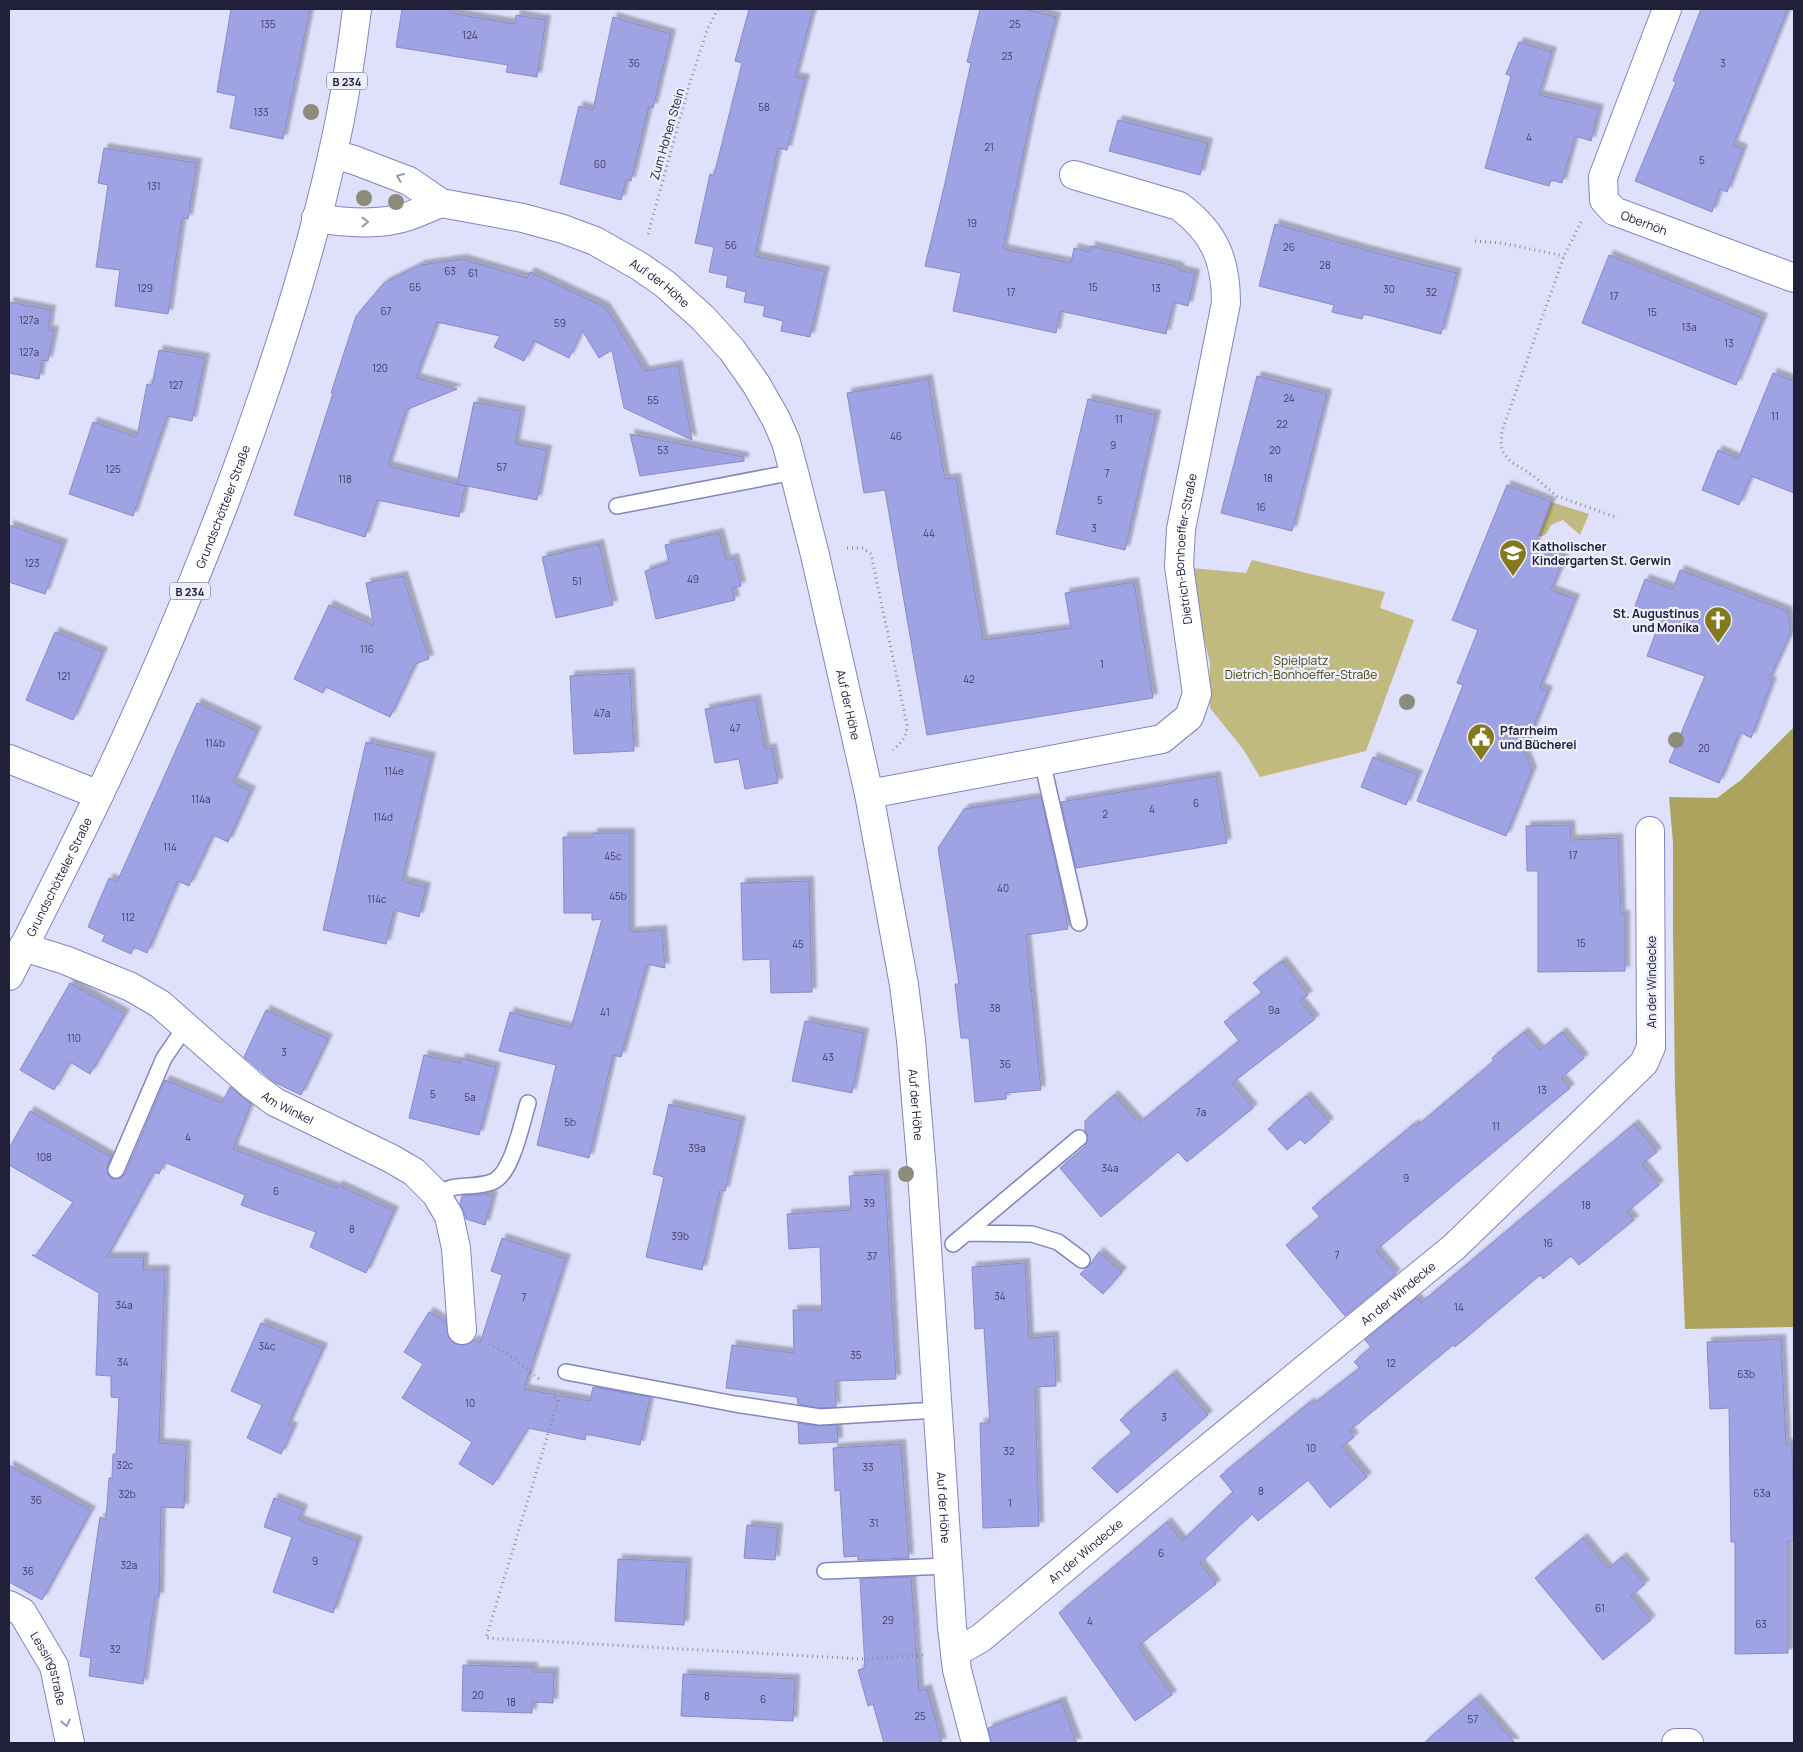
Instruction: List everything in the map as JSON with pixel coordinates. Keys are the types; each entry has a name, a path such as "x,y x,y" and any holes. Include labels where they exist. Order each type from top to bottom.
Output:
{"street":[{"name":"Grundschötteler Straße","path":"9,976 99,795 146,693 192,587 246,444 292,308 333,154 349,72 357,9"},
{"path":"1604,200 1603,176 1667,9"},
{"name":"Auf der Höhe","path":"333,154 409,181 441,203 523,218 563,229 595,241 639,266 665,284 703,318 732,350 756,384 776,419 786,442 815,555 866,781 904,985 911,1040 923,1191 955,1653 960,1686 976,1743"},
{"name":"Dietrich-Bonhoeffer-Straße","path":"866,781 1042,762 1162,739 1189,717 1198,694 1178,566 1181,529 1226,303 1226,282 1221,259 1204,229 1191,215 1178,206 1074,175"},
{"name":"Oberhöh","path":"1604,200 1614,211 1794,278"},
{"path":"316,218 339,222 378,222 407,216 441,203"},
{"path":"9,759 99,795"},
{"name":"An der Windecke","path":"955,1653 982,1638 1184,1468 1454,1246 1644,1063 1651,1047 1650,830"},
{"name":"Am Winkel","path":"23,947 65,960 131,987 160,1004 252,1086 275,1102 392,1159 414,1172 436,1194 449,1216 456,1248 462,1330"},
{"name":"Lessingstraße","path":"9,1604 22,1612 54,1666 70,1743"},
{"path":"1676,1743 1689,1743"}],"lane":[{"path":"617,506 794,472"},
{"path":"1042,762 1079,923"},
{"path":"116,1170 164,1058 187,1028"},
{"path":"436,1194 448,1187 493,1182 503,1173 512,1156 528,1103"},
{"path":"953,1244 1079,1138"},
{"path":"966,1233 1032,1234 1058,1242 1082,1260"},
{"path":"566,1372 735,1404 820,1417 938,1410"},
{"path":"825,1571 948,1566"}],"path":[{"name":"Zum Hohen Stein","path":"639,266 690,82 708,28 718,9"},
{"path":"1604,200 1582,219 1564,256 1502,432 1501,442 1502,452 1510,460 1557,496 1618,518"},
{"path":"1475,241 1501,243 1564,256"},
{"path":"815,555 852,547 863,548 871,554 907,724 907,732 903,741 866,781"},
{"path":"462,1330 508,1354 542,1382"},
{"path":"553,1395 558,1401 486,1638 863,1659 955,1653"}],"green space":[{"path":"1551,502 1589,514 1580,535 1563,520 1551,525 1545,535 1538,536"},
{"name":"Spielplatz Dietrich-Bonhoeffer-Straße","path":"1252,560 1385,592 1380,608 1414,620 1366,751 1260,777 1243,749 1210,708 1210,662 1201,628 1191,568 1246,573"}],"shaded area":[{"path":"1794,727 1794,1327 1685,1329 1675,1087 1673,843 1669,797 1717,798 1741,780"}],"building":[{"path":"231,9 310,9 283,139 230,128 236,96 217,92"},
{"path":"402,9 451,9 450,13 515,24 516,15 546,20 537,77 506,72 508,65 396,47"},
{"path":"749,9 813,9 795,77 805,79 787,150 778,148 755,256 825,271 810,337 781,331 783,321 763,316 765,306 744,302 746,292 726,287 728,276 709,272 714,247 695,243 710,174 714,175 742,63 735,61"},
{"path":"980,9 1024,9 1056,17 1033,107 1003,249 1071,263 1074,248 1090,252 1091,246 1179,267 1179,270 1195,274 1188,306 1173,302 1166,334 1060,311 1056,333 953,311 961,273 925,266 971,63 967,62"},
{"path":"1701,9 1788,9 1733,145 1743,149 1727,192 1720,189 1712,212 1635,181 1676,82 1673,81"},
{"path":"613,17 671,34 653,108 649,106 631,181 626,180 621,200 560,184 579,106 593,110"},
{"path":"1519,42 1552,52 1539,95 1599,109 1591,141 1575,136 1562,183 1551,180 1549,186 1485,168 1511,76 1506,74"},
{"path":"1118,120 1208,143 1200,175 1109,151"},
{"path":"104,148 197,163 188,219 182,218 168,314 115,306 120,270 96,267 108,185 98,183"},
{"path":"1275,224 1362,249 1457,273 1441,334 1364,314 1362,319 1332,312 1334,305 1259,286"},
{"path":"1609,255 1763,318 1736,385 1582,323"},
{"path":"462,259 527,278 530,272 605,307 645,371 678,365 692,440 624,408 612,350 599,358 582,330 569,358 534,341 524,361 494,347 500,336 437,322 416,378 457,389 406,410 388,466 465,486 459,517 377,500 365,537 294,515 356,316 384,283 421,265"},
{"path":"9,302 51,310 48,330 54,331 48,361 42,360 39,379 9,373"},
{"path":"159,350 205,358 192,421 167,416 133,516 69,494 93,422 137,437 147,384 152,385"},
{"path":"1773,373 1794,381 1794,493 1751,476 1739,505 1702,490 1718,450 1738,459"},
{"path":"1257,376 1327,394 1292,531 1221,513"},
{"path":"928,379 945,479 956,478 983,640 1071,628 1065,593 1134,582 1153,698 927,735 885,490 864,493 847,393"},
{"path":"1088,399 1156,415 1125,550 1056,534"},
{"path":"474,402 521,411 515,444 547,450 537,500 457,484"},
{"path":"630,434 744,457 744,461 640,476"},
{"path":"1507,485 1551,502 1534,547 1564,559 1551,590 1575,599 1540,688 1548,691 1524,751 1532,771 1506,836 1417,801 1463,685 1457,683 1478,630 1452,620"},
{"path":"9,525 63,544 45,594 9,582"},
{"path":"719,533 726,560 734,558 741,586 732,588 735,600 656,619 645,571 669,563 665,545"},
{"path":"599,544 613,605 556,618 542,557"},
{"name":"St. Augustinus und Monika","path":"1680,570 1787,611 1791,632 1769,680 1772,682 1751,738 1740,732 1719,783 1669,762 1705,676 1647,656 1662,616 1635,606 1645,579 1673,589"},
{"path":"403,576 429,659 415,664 390,717 326,687 323,693 294,679 329,605 374,626 366,583"},
{"path":"55,632 103,652 73,720 26,700"},
{"path":"630,673 634,751 574,754 570,676"},
{"path":"756,699 765,749 772,748 778,783 745,789 739,759 715,763 705,709"},
{"path":"197,703 257,731 233,782 251,791 228,842 213,835 189,886 178,881 147,953 134,947 131,954 102,941 105,935 88,927 109,878 117,882"},
{"path":"366,742 431,757 402,881 426,887 419,917 394,910 386,944 323,930"},
{"path":"1373,757 1418,775 1406,805 1361,787"},
{"path":"1216,776 1227,843 1076,868 1061,802"},
{"path":"1041,797 1063,896 1068,929 1026,935 1041,1090 1006,1093 1006,1099 975,1102 969,1038 961,1038 955,984 959,984 938,848 964,809"},
{"path":"1570,825 1571,840 1618,838 1621,915 1625,915 1625,971 1538,972 1538,871 1527,871 1526,826"},
{"path":"593,833 630,833 630,932 662,930 665,968 647,964 621,1057 613,1055 589,1158 537,1145 556,1065 499,1051 510,1012 571,1028 602,919 592,920 592,913 564,913 563,837 593,837"},
{"path":"809,881 812,992 771,993 770,959 743,960 741,883"},
{"path":"1282,961 1308,995 1300,1001 1315,1019 1232,1083 1253,1108 1187,1162 1178,1152 1101,1217 1060,1168 1085,1147 1088,1137 1085,1131 1085,1121 1114,1095 1139,1123 1239,1041 1224,1022 1262,993 1253,983"},
{"path":"70,983 125,1014 90,1074 70,1062 54,1090 20,1070"},
{"path":"266,1010 328,1039 301,1095 274,1082 244,1057"},
{"path":"805,1021 864,1033 852,1093 792,1081"},
{"path":"1524,1032 1540,1050 1562,1032 1584,1058 1561,1078 1570,1088 1376,1250 1396,1274 1345,1316 1286,1245 1320,1217 1312,1208 1414,1124 1417,1126 1494,1061 1492,1058"},
{"path":"424,1055 460,1063 461,1058 496,1067 479,1135 409,1118"},
{"path":"165,1080 222,1103 230,1087 251,1104 233,1149 337,1188 338,1185 394,1211 366,1273 310,1247 316,1232 241,1205 245,1195 164,1162 159,1174 154,1172 107,1257 144,1257 143,1270 165,1270 159,1443 186,1445 184,1508 161,1507 159,1597 155,1597 143,1684 89,1676 91,1658 80,1656 100,1517 106,1520 109,1478 112,1478 113,1454 116,1454 119,1398 111,1397 111,1376 96,1375 99,1293 32,1255 36,1255 73,1202 9,1165 9,1148 30,1111 111,1157 107,1167 108,1175 113,1179 121,1178 125,1174"},
{"path":"1306,1096 1329,1122 1305,1144 1300,1139 1287,1150 1268,1129"},
{"path":"669,1104 741,1121 725,1191 720,1190 702,1270 646,1257 664,1177 653,1174"},
{"path":"1634,1124 1657,1152 1642,1164 1659,1185 1627,1212 1634,1220 1579,1265 1571,1256 1543,1279 1540,1275 1455,1347 1453,1345 1349,1431 1354,1437 1342,1447 1367,1477 1330,1508 1308,1480 1258,1521 1252,1514 1200,1563 1216,1584 1138,1646 1172,1695 1135,1721 1059,1613 1167,1522 1182,1541 1233,1492 1220,1476 1310,1402 1312,1405 1360,1368 1354,1362 1371,1347 1365,1340 1416,1298 1421,1303"},
{"path":"885,1174 896,1379 835,1381 836,1407 820,1408 798,1404 797,1397 726,1388 732,1345 794,1353 793,1310 822,1310 820,1247 789,1249 787,1214 851,1210 849,1176"},
{"path":"485,1194 493,1196 485,1225 466,1219 460,1203 462,1196"},
{"path":"502,1238 566,1259 524,1389 590,1401 593,1387 650,1397 640,1445 586,1434 585,1440 528,1428 493,1485 459,1464 472,1442 402,1398 423,1364 404,1352 429,1312 446,1322 449,1338 455,1344 464,1345 474,1340 480,1343 502,1275 491,1271"},
{"path":"1099,1252 1122,1272 1103,1294 1080,1274 1089,1266"},
{"path":"1025,1263 1029,1338 1054,1336 1056,1386 1035,1387 1039,1526 983,1528 980,1423 990,1423 984,1328 975,1329 972,1267"},
{"path":"261,1323 323,1348 288,1425 293,1428 281,1454 247,1438 262,1405 231,1391"},
{"path":"1781,1339 1786,1444 1792,1444 1794,1541 1788,1541 1788,1653 1735,1654 1735,1542 1731,1542 1729,1408 1710,1409 1707,1342"},
{"path":"1172,1374 1208,1415 1117,1493 1092,1468 1132,1433 1120,1420"},
{"path":"798,1423 819,1426 837,1425 838,1442 799,1444"},
{"path":"901,1444 909,1558 858,1560 858,1556 844,1557 840,1490 835,1491 833,1448"},
{"path":"9,1465 91,1511 42,1600 9,1582"},
{"path":"274,1498 303,1509 299,1520 358,1541 333,1613 273,1592 292,1537 264,1527"},
{"path":"747,1525 778,1528 775,1560 744,1558"},
{"path":"1583,1538 1608,1569 1622,1557 1645,1584 1631,1596 1651,1620 1603,1660 1535,1578"},
{"path":"618,1559 687,1562 684,1625 615,1621"},
{"path":"911,1577 919,1691 927,1689 942,1743 884,1743 873,1704 868,1706 858,1670 865,1668 860,1579"},
{"path":"463,1665 533,1667 533,1672 554,1672 553,1703 532,1702 532,1713 462,1711"},
{"path":"683,1674 795,1679 793,1721 681,1716"},
{"path":"1476,1698 1515,1743 1424,1743"},
{"path":"1061,1701 1077,1743 991,1743 988,1728"}],"place":[{"name":"Katholischer Kindergarten St. Gerwin","path":"1513,577"},
{"name":"St. Augustinus und Monika","path":"1718,644"},
{"name":"Pfarrheim und Bücherei","path":"1481,761"}]}
